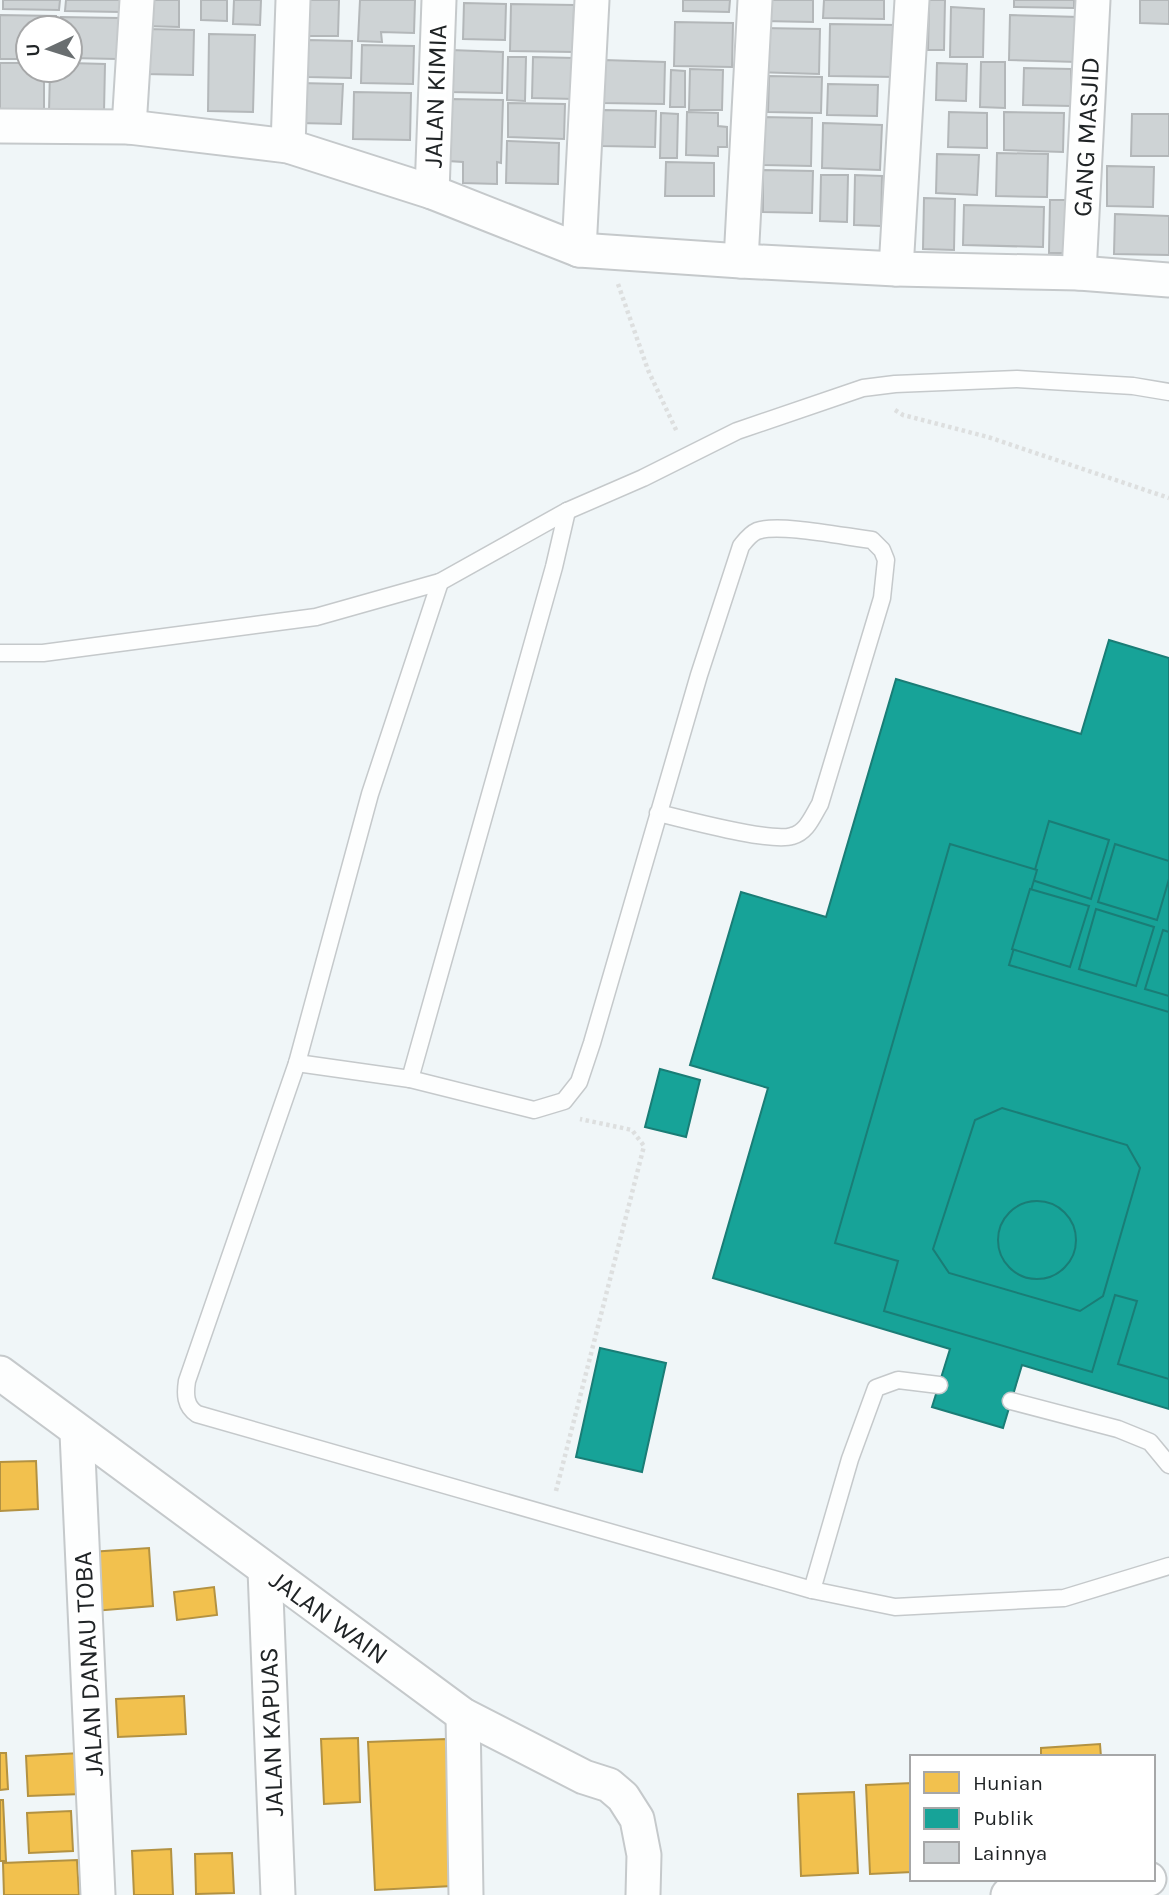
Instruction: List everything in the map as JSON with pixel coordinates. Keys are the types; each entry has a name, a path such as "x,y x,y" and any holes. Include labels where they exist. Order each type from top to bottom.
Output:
{"street":[{"path":"129,127 137,0"},
{"path":"288,146 293,0"},
{"name":"JALAN KIMIA","path":"432,192 439,0"},
{"path":"579,250 592,0"},
{"path":"741,261 755,0"},
{"path":"896,269 912,0"},
{"name":"GANG MASJID","path":"1079,273 1093,0"},
{"path":"0,125 129,127 288,146 432,192 579,250 896,269 1079,273 1169,280"},
{"name":"JALAN WAIN","path":"0,1374 463,1715 584,1777 609,1785 623,1797 637,1819 644,1855 643,1895"},
{"name":"JALAN DANAU TOBA","path":"77,1433 99,1895"},
{"name":"JALAN KAPUAS","path":"265,1570 278,1895"},
{"path":"463,1715 466,1895"},
{"path":"1008,1895 1133,1881"}],"lane":[{"path":"0,653 43,653 316,617 440,582 567,511 737,430 863,388 895,384 1017,379 1133,386 1169,392"},
{"path":"410,1079 554,567 567,511"},
{"path":"297,1063 410,1079 534,1110 564,1101 579,1082 658,813 719,609 741,546 757,531 777,529 872,540 882,550 886,560 881,598 820,804 806,828 791,836 771,837 658,813"},
{"path":"440,582 370,794 297,1063 187,1381 187,1401 191,1410 210,1418 813,1590 895,1607 1064,1598 1169,1566"},
{"path":"813,1590 850,1459 876,1388 898,1380 939,1385"},
{"path":"1011,1401 1118,1429 1150,1442 1169,1465"}],"path":[{"path":"612,252 620,293 648,370 687,455"},
{"path":"863,388 903,415 988,437 1169,498"},
{"path":"534,1110 632,1130 644,1146 550,1515"}],"building: Hunian":[{"path":"36,1461 38,1509 0,1511 0,1462"},
{"path":"149,1548 153,1606 94,1611 90,1552"},
{"path":"214,1587 217,1615 177,1620 174,1592"},
{"path":"184,1696 186,1734 118,1737 116,1699"},
{"path":"358,1738 360,1802 324,1804 321,1739"},
{"path":"446,1739 452,1886 375,1890 368,1742"},
{"path":"1100,1744 1101,1755 1041,1755 1041,1748"},
{"path":"0,1753 6,1753 8,1789 0,1790"},
{"path":"80,1753 82,1794 28,1796 26,1756"},
{"path":"910,1783 910,1872 870,1874 866,1785"},
{"path":"854,1792 858,1873 801,1876 798,1794"},
{"path":"0,1800 3,1800 6,1861 0,1861"},
{"path":"71,1811 73,1851 29,1853 27,1813"},
{"path":"171,1849 173,1895 134,1895 132,1851"},
{"path":"232,1853 234,1893 196,1894 195,1854"},
{"path":"77,1860 79,1895 4,1895 3,1863"}],"building: Publik":[{"path":"1109,640 1169,658 1169,1409 1022,1365 1003,1428 932,1407 950,1349 713,1278 768,1088 690,1065 741,892 826,917 896,679 1081,734"},
{"path":"1049,821 1109,840 1091,899 1032,880"},
{"path":"950,844 1037,870 1009,965 1169,1012 1169,1379 1118,1364 1137,1301 1115,1295 1092,1372 884,1311 898,1261 835,1243"},
{"path":"1115,844 1169,861 1169,879 1157,920 1098,902"},
{"path":"1030,889 1089,906 1070,967 1012,949"},
{"path":"1096,909 1154,927 1136,986 1079,969"},
{"path":"1163,930 1169,932 1169,996 1145,989"},
{"path":"660,1069 700,1080 686,1137 645,1127"},
{"path":"1002,1108 1127,1145 1140,1168 1103,1296 1080,1311 949,1273 933,1249 975,1120"},
{"path":"1037,1201 1052,1204 1065,1212 1073,1225 1076,1240 1073,1255 1065,1268 1052,1276 1037,1279 1022,1276 1009,1268 1001,1255 998,1240 1001,1225 1009,1212 1022,1204"},
{"path":"600,1348 666,1363 642,1472 576,1457"}],"building: Lainnya":[{"path":"3,0 60,0 59,10 3,9"},
{"path":"66,0 120,0 120,12 65,11"},
{"path":"145,0 179,0 179,27 144,26"},
{"path":"201,0 227,0 227,21 201,20"},
{"path":"234,0 261,0 260,25 233,24"},
{"path":"302,0 339,0 338,36 302,36"},
{"path":"360,0 415,0 414,33 381,32 382,42 358,41"},
{"path":"683,0 730,0 729,12 683,11"},
{"path":"763,0 813,0 813,22 762,21"},
{"path":"824,0 884,0 884,19 823,18"},
{"path":"929,0 945,0 944,50 928,50"},
{"path":"1014,0 1074,0 1074,8 1014,7"},
{"path":"1140,0 1169,0 1169,24 1140,23"},
{"path":"464,3 506,4 505,40 463,39"},
{"path":"511,4 574,5 573,52 510,51"},
{"path":"951,7 984,9 983,57 950,57"},
{"path":"0,15 14,15 14,59 0,59"},
{"path":"1010,15 1079,17 1077,62 1009,60"},
{"path":"84,17 119,18 117,59 84,58"},
{"path":"675,22 733,23 732,67 674,66"},
{"path":"830,24 897,25 896,77 829,76"},
{"path":"758,28 820,29 819,74 757,72"},
{"path":"146,29 194,30 193,75 145,74"},
{"path":"209,34 255,35 253,112 208,111"},
{"path":"308,40 352,41 351,78 308,77"},
{"path":"362,45 414,46 413,84 361,83"},
{"path":"451,50 503,52 502,93 450,92"},
{"path":"508,57 526,57 525,101 507,100"},
{"path":"533,57 574,58 574,99 532,98"},
{"path":"604,60 665,62 664,104 603,103"},
{"path":"981,62 1005,62 1005,108 980,107"},
{"path":"0,63 14,63 14,84 44,84 44,115 0,114"},
{"path":"84,63 105,64 104,112 49,112 50,84 84,84"},
{"path":"937,63 967,64 966,101 936,100"},
{"path":"1024,68 1071,69 1071,106 1023,105"},
{"path":"690,69 723,70 722,110 689,110"},
{"path":"671,70 685,71 685,107 670,107"},
{"path":"769,76 822,77 821,113 768,112"},
{"path":"299,83 343,84 341,124 299,123"},
{"path":"828,84 878,85 877,116 827,115"},
{"path":"354,92 411,93 410,140 353,139"},
{"path":"450,99 503,100 501,163 497,162 497,184 463,183 463,162 448,161"},
{"path":"508,103 565,104 564,139 508,137"},
{"path":"603,110 656,111 655,147 602,146"},
{"path":"687,112 718,113 718,126 727,127 727,147 718,147 718,156 686,155"},
{"path":"949,112 987,113 987,148 948,147"},
{"path":"1004,112 1064,113 1063,152 1004,150"},
{"path":"661,113 678,114 677,158 660,158"},
{"path":"1132,114 1169,114 1169,156 1131,156"},
{"path":"762,117 812,118 811,166 762,165"},
{"path":"823,123 882,125 880,170 822,168"},
{"path":"507,141 559,143 558,184 506,183"},
{"path":"997,153 1048,154 1047,197 996,196"},
{"path":"937,154 979,155 977,195 936,193"},
{"path":"666,162 714,163 714,196 665,196"},
{"path":"1107,166 1154,167 1153,207 1107,206"},
{"path":"763,170 813,171 812,213 763,212"},
{"path":"821,175 848,175 847,222 820,221"},
{"path":"855,175 882,176 881,226 854,225"},
{"path":"924,198 955,199 954,250 923,249"},
{"path":"1050,200 1068,200 1068,253 1049,253"},
{"path":"964,205 1044,207 1043,247 963,245"},
{"path":"1115,214 1169,216 1169,255 1114,254"}]}
